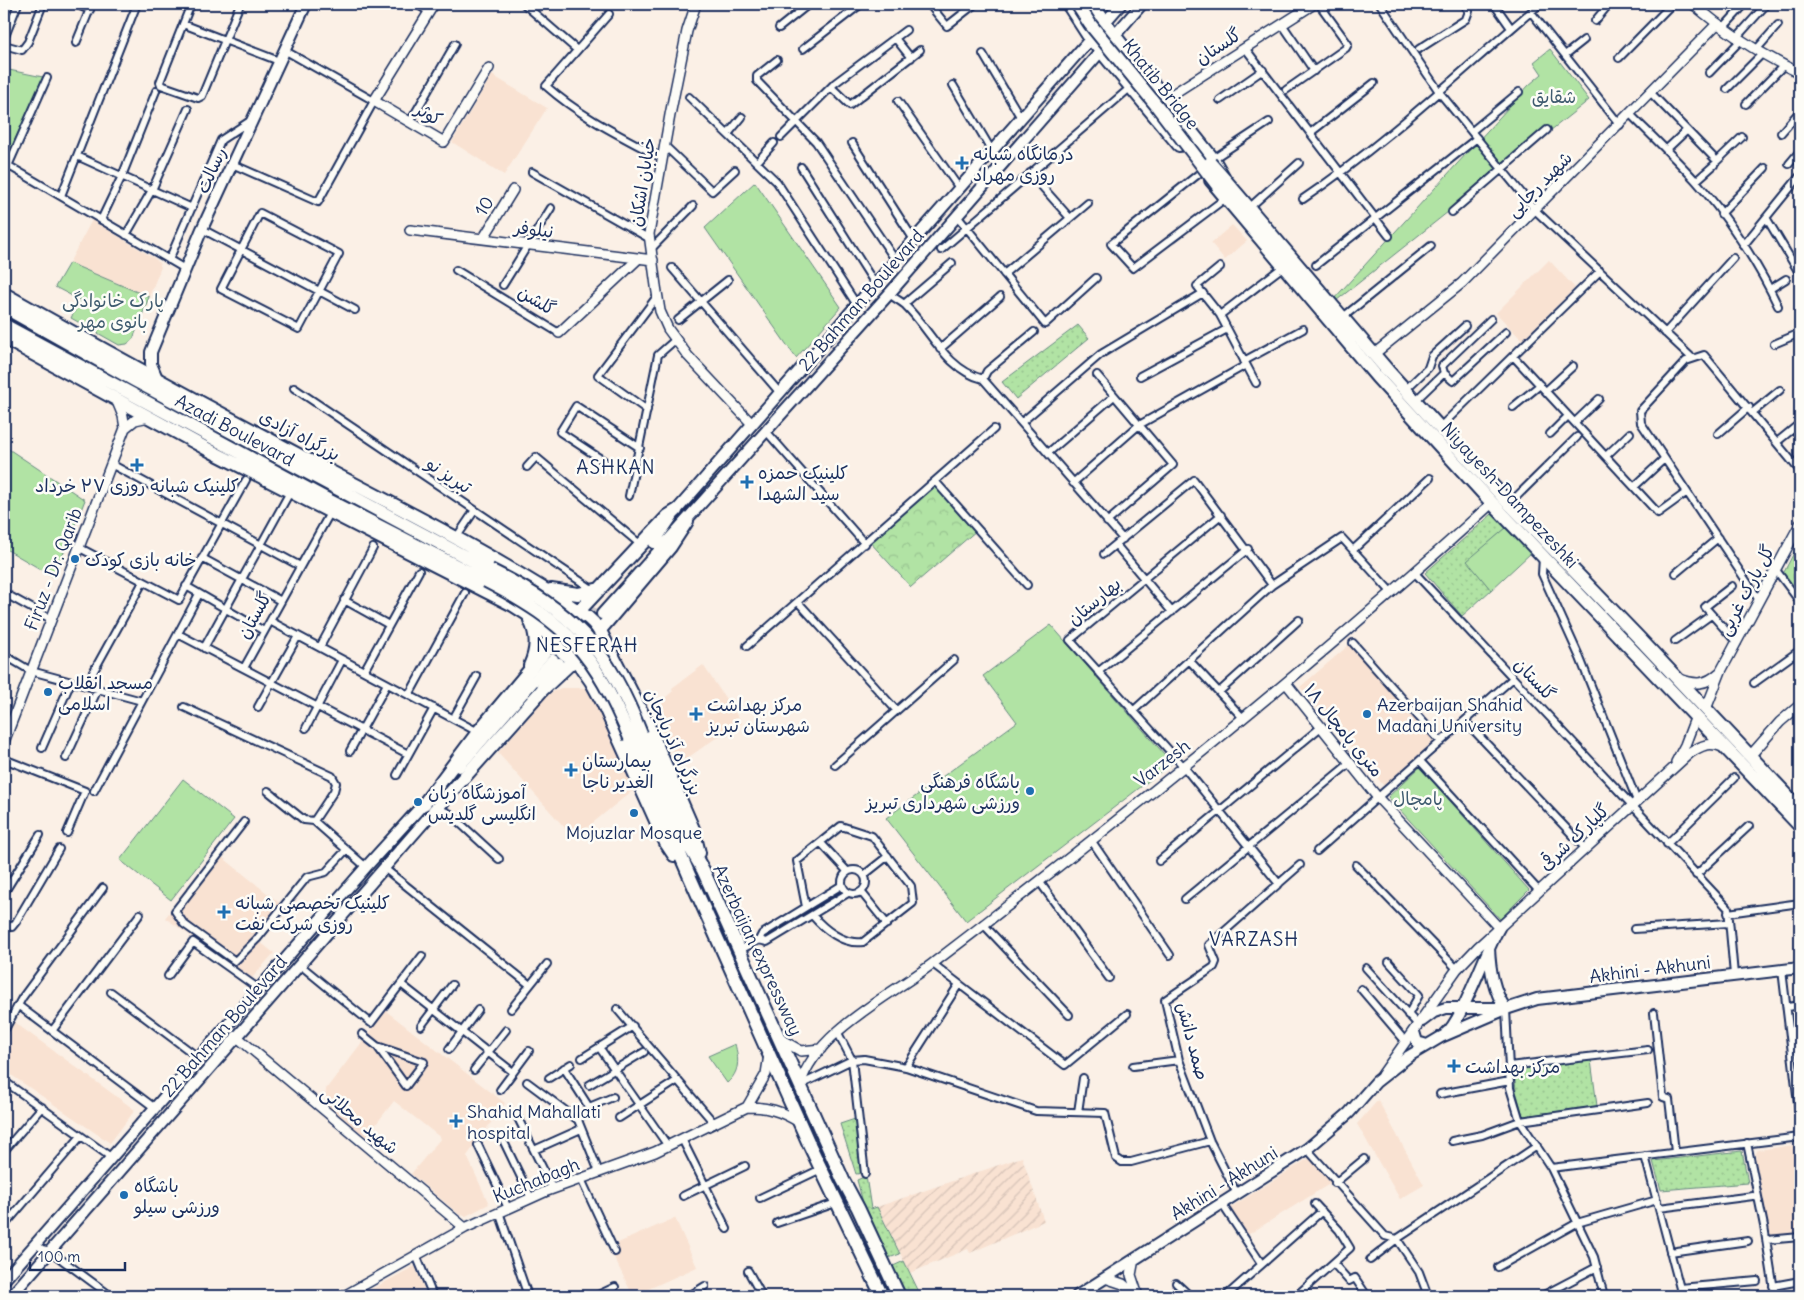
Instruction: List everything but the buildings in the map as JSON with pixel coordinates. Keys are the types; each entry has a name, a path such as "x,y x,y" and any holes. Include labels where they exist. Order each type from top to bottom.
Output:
{"highway":[{"path":"1068,4 1090,38 1201,172 1221,183"},
{"name":"Khatib Bridge","path":"1077,4 1090,24 1221,183"},
{"name":"Khatib Bridge","path":"1084,4 1095,21 1221,183"},
{"path":"1092,4 1114,35 1213,159 1221,183"},
{"path":"1131,87 1146,74"},
{"name":"Niyayesh-Dampezeshki","path":"1221,183 1227,197 1377,377 1492,503 1543,556 1750,756 1797,810"},
{"name":"Niyayesh-Dampezeshki","path":"1221,183 1250,208 1342,318 1509,504 1676,678 1700,709 1726,748 1797,810"},
{"name":"بزرگراه آزادی","path":"4,294 130,364 456,538 490,576 554,641"},
{"name":"Azadi Boulevard","path":"4,307 490,576"},
{"path":"4,325 156,414 330,502 490,576 538,610 574,640 639,732"},
{"name":"بزرگراه آزادی","path":"4,338 134,408 156,414 290,492 330,513 490,576 542,587 578,611"},
{"path":"184,393 203,416"},
{"path":"578,611 602,589 668,516 676,511"},
{"path":"600,631 670,547 687,520"},
{"path":"542,587 562,593 578,594 602,589"},
{"path":"576,660 591,663 599,658 604,650 600,631 578,611 568,607 553,614 549,623 549,631 554,641 576,660 591,680 666,843 689,876"},
{"path":"527,614 536,632 535,654 527,675"},
{"name":"بزرگراه آذربایجان","path":"600,631 639,732"},
{"path":"432,808 478,732 554,641"},
{"path":"432,808 543,690 576,660"},
{"path":"617,735 621,726 629,720 638,719 639,732"},
{"name":"Azerbaijan expressway","path":"639,732 689,846 703,870 740,950 842,1180"},
{"name":"Azerbaijan expressway","path":"639,732 689,876 827,1183"},
{"path":"1797,810 1800,826"},
{"path":"1797,810 1800,833"},
{"path":"842,1180 850,1210 890,1296"},
{"path":"842,1180 858,1208 899,1296"},
{"path":"827,1183 837,1218 873,1296"},
{"path":"827,1183 882,1296"}],"main road":[{"name":"رسالت","path":"151,352 202,228 306,4"},
{"name":"خیابان اشکان","path":"696,4 687,31 664,145 650,239 660,311 668,329 688,356 752,424"},
{"name":"22 Bahman Boulevard","path":"1121,4 676,511 663,533 599,612 687,520 889,294 1142,4"},
{"name":"گلستان","path":"1165,99 1314,4"},
{"path":"1693,4 1720,26 1759,52 1800,72"},
{"path":"374,101 431,7"},
{"name":"شهید رجایی","path":"1374,354 1462,283 1720,26"},
{"name":"کوثر","path":"374,101 444,142 489,68"},
{"name":"10","path":"483,239 513,190"},
{"name":"نیلوفر","path":"410,230 653,260"},
{"name":"گلشن","path":"559,333 639,258"},
{"path":"130,364 143,359 151,352"},
{"path":"151,352 151,364 157,378"},
{"path":"115,398 123,416 125,428 135,420 156,414"},
{"name":"Firuz - Dr. Qarib","path":"4,742 125,428"},
{"name":"Varzesh","path":"800,1085 811,1060 838,1033 933,964 1184,767 1392,593 1492,503"},
{"name":"گل پارک غربی","path":"1700,709 1800,524"},
{"name":"22 Bahman Boulevard","path":"11,1296 384,868 556,661"},
{"path":"1676,678 1702,684 1712,680 1721,671"},
{"name":"۱۸ متری پامچال","path":"1286,683 1378,798 1499,928"},
{"path":"1750,756 1780,722 1800,705"},
{"name":"گلپارک شرقی","path":"1672,769 1685,745 1700,709"},
{"name":"گلپارک شرقی","path":"1376,1082 1458,968 1499,928 1672,769 1704,744 1714,744 1726,748"},
{"name":"22 Bahman Boulevard","path":"4,1280 366,867 432,808"},
{"path":"1441,1037 1451,1030 1489,945 1499,928"},
{"path":"1489,945 1493,981 1499,999 1506,1008"},
{"name":"Akhini - Akhuni","path":"1506,1008 1537,999 1800,968"},
{"path":"1427,1045 1417,1042 1418,1026 1434,1012 1446,1008 1506,1008"},
{"path":"1441,1037 1506,1008"},
{"name":"شهید محلاتی","path":"236,1036 465,1228"},
{"path":"779,1037 801,1051 821,1049"},
{"name":"Akhini - Akhuni","path":"1076,1296 1307,1149 1349,1113 1376,1082 1409,1056 1441,1037"},
{"path":"769,1055 766,1074 748,1107 765,1107 782,1112 800,1123"},
{"name":"Kuchabagh","path":"344,1296 465,1228 553,1189 668,1146 748,1107"},
{"path":"1134,1259 1131,1274 1137,1296"},
{"path":"1105,1278 1122,1284 1137,1296"}],"street":[{"path":"4,39 18,4"},
{"path":"4,46 22,50 28,42 43,4"},
{"path":"75,4 91,7 76,43"},
{"path":"61,196 135,4"},
{"path":"191,4 160,82 161,85 198,98 202,96 240,4"},
{"path":"416,4 431,7"},
{"path":"524,4 578,50"},
{"path":"779,28 808,4"},
{"path":"803,49 861,4"},
{"path":"928,4 948,26 975,4"},
{"path":"1286,90 1346,48 1348,44 1319,4"},
{"path":"1380,4 1440,93 1536,210 1692,358"},
{"path":"1419,49 1466,19 1469,11 1464,4"},
{"path":"1494,4 1511,28"},
{"path":"1303,200 1342,174 1440,93 1540,4"},
{"path":"1595,21 1610,4"},
{"path":"1618,58 1672,4"},
{"path":"1720,26 1745,4"},
{"path":"1709,73 1764,7"},
{"path":"1531,12 1620,125"},
{"path":"609,14 546,86 568,105 590,120 662,158"},
{"path":"183,24 279,61"},
{"path":"1282,24 1314,71"},
{"path":"1727,89 1759,52 1778,25"},
{"path":"781,137 831,87 906,30"},
{"path":"895,38 910,58"},
{"path":"1565,55 1584,40"},
{"path":"410,122 455,44"},
{"path":"1246,48 1389,236"},
{"path":"232,164 318,202 374,101 284,50"},
{"path":"831,87 850,105 920,50"},
{"path":"983,54 1021,118"},
{"path":"777,60 755,78 816,142 896,261"},
{"path":"1746,104 1784,65"},
{"path":"1220,100 1262,70"},
{"path":"47,78 6,164 185,269"},
{"path":"1310,133 1374,83"},
{"path":"953,85 992,151"},
{"path":"941,250 1131,87"},
{"path":"101,220 122,176 156,91"},
{"path":"1472,131 1519,92"},
{"path":"1651,93 1717,161 1742,137"},
{"path":"689,96 777,182 856,305"},
{"path":"898,101 959,188"},
{"path":"126,235 152,190 188,109"},
{"path":"1781,133 1800,111"},
{"path":"1630,114 1696,181 1743,246 1770,289 1778,306"},
{"path":"728,134 742,117"},
{"path":"169,260 221,140 251,120"},
{"path":"1213,159 1269,122"},
{"path":"1452,212 1547,130"},
{"path":"1669,147 1687,130"},
{"path":"1316,265 1477,138"},
{"path":"852,142 914,240"},
{"path":"757,162 774,143"},
{"path":"664,145 712,191 735,170"},
{"path":"1789,164 1800,151"},
{"path":"77,156 192,208"},
{"path":"1250,208 1300,163"},
{"path":"1696,181 1714,165"},
{"path":"801,167 875,284"},
{"path":"1721,214 1765,168"},
{"path":"532,172 650,239"},
{"path":"1201,172 1111,244 1133,268 1227,197"},
{"path":"1030,173 1070,218"},
{"path":"1743,246 1799,177"},
{"path":"1004,274 1088,203"},
{"path":"652,249 693,206"},
{"path":"503,285 551,208"},
{"path":"260,213 338,254 299,330 221,289 242,249 260,213"},
{"path":"957,216 1045,324 1096,278"},
{"path":"1767,218 1798,271 1800,270"},
{"path":"202,228 355,310"},
{"path":"1342,318 1431,246"},
{"path":"1665,332 1733,258"},
{"path":"904,304 952,263"},
{"path":"1220,315 1284,266"},
{"path":"1220,267 1197,286 1220,315 1256,383"},
{"path":"672,268 780,393"},
{"name":"گلشن","path":"456,270 559,333"},
{"path":"1440,428 1600,271"},
{"path":"1770,289 1786,279"},
{"path":"678,320 728,280"},
{"path":"1022,422 1101,354 1203,293"},
{"path":"889,294 904,304 940,349 969,375 983,379 1123,539"},
{"path":"647,410 598,375 658,295"},
{"path":"940,349 1000,296"},
{"path":"1492,319 1442,366 1444,373 1453,381 1506,332"},
{"path":"1405,390 1428,368 1432,356 1466,326"},
{"path":"1140,376 1227,329"},
{"path":"1073,483 1139,425 1303,329"},
{"path":"983,379 987,371 1034,332"},
{"path":"1774,344 1800,333"},
{"path":"629,496 658,355 676,340"},
{"path":"1759,600 1640,423 1640,411 1686,361 1704,355 1800,471"},
{"path":"1513,356 1658,513 1687,492"},
{"path":"1546,391 1573,366"},
{"path":"1415,401 1444,373"},
{"path":"1097,374 1172,465 1107,522"},
{"path":"1514,407 1540,385"},
{"name":"تبریز نو","path":"294,388 589,587"},
{"path":"1718,434 1780,390"},
{"path":"1048,453 1114,396"},
{"path":"1575,422 1599,399"},
{"path":"604,461 560,432 576,406 640,448"},
{"path":"1550,434 1568,416"},
{"path":"1777,442 1799,424"},
{"path":"747,646 994,429"},
{"path":"766,431 865,544"},
{"path":"1606,456 1630,433"},
{"path":"1509,504 1577,437"},
{"path":"527,467 536,457 642,546"},
{"path":"1634,487 1664,459"},
{"path":"111,464 185,502 300,566"},
{"path":"1353,550 1430,478"},
{"path":"78,547 179,600 246,480"},
{"path":"1104,554 1194,480 1248,549 1272,585"},
{"path":"935,481 1027,584"},
{"path":"204,648 290,492"},
{"path":"456,538 475,510"},
{"name":"گلستان","path":"244,668 330,513"},
{"name":"بهارستان","path":"1221,515 1070,640 1184,767 1279,884"},
{"path":"1133,711 1272,585 1342,538 1392,593"},
{"path":"1676,573 1718,538"},
{"path":"1116,545 1172,612"},
{"path":"320,647 373,548"},
{"path":"1098,672 1248,549"},
{"path":"1543,556 1542,574 1580,658 1634,804"},
{"path":"202,558 281,601"},
{"path":"1776,570 1800,602"},
{"path":"364,671 419,571"},
{"name":"گلستان","path":"1415,573 1512,679 1634,804 1667,844 1728,908 1728,914"},
{"path":"86,685 143,582"},
{"path":"186,586 264,631"},
{"path":"1732,586 1705,607 1736,642"},
{"path":"4,593 50,620"},
{"path":"409,695 465,593"},
{"path":"94,791 199,594"},
{"path":"344,600 389,625"},
{"path":"798,602 896,710"},
{"path":"1675,641 1711,615"},
{"path":"1219,692 1299,620"},
{"path":"270,621 478,732"},
{"path":"178,634 408,754"},
{"path":"258,707 298,636"},
{"path":"1353,643 1441,742"},
{"path":"1754,683 1800,650"},
{"path":"4,654 31,671 142,701"},
{"path":"306,728 342,660"},
{"path":"835,765 954,660"},
{"path":"1189,660 1244,718"},
{"path":"453,719 477,676"},
{"path":"1317,851 1512,679"},
{"path":"42,748 71,682"},
{"path":"350,751 387,684"},
{"path":"66,758 98,689"},
{"path":"184,707 332,776 336,783 334,791 314,821"},
{"path":"397,775 434,708"},
{"path":"1465,720 1586,848"},
{"path":"1159,861 1321,727"},
{"path":"4,759 85,791 67,833"},
{"path":"1420,761 1539,892"},
{"path":"1185,899 1350,763"},
{"path":"1667,844 1734,778"},
{"path":"268,791 304,820 314,821 366,867"},
{"path":"432,808 449,813 499,859"},
{"path":"244,822 175,911 184,924 235,961 257,939 307,877 326,872 346,850"},
{"path":"806,907 797,861 841,826 872,836 911,886 912,903 863,942 855,944 826,930 812,915"},
{"path":"1696,875 1749,826"},
{"path":"4,893 40,835"},
{"path":"1091,840 1170,955"},
{"path":"821,843 847,872"},
{"path":"4,924 12,928 59,849"},
{"path":"864,876 888,856"},
{"path":"1356,864 1458,968"},
{"name":"صمد دانش","path":"1237,1194 1210,1141 1179,1060 1165,1000 1214,967 1216,962 1209,945 1300,865"},
{"path":"384,868 530,985"},
{"path":"856,869 864,876 866,885 862,893 855,895 848,893 842,885 842,877 847,872 856,869"},
{"path":"1039,880 1109,978"},
{"path":"740,950 759,940 762,934 842,885"},
{"path":"4,1031 19,1006 103,888"},
{"path":"759,940 767,942 848,893"},
{"path":"862,893 887,924"},
{"path":"1734,975 1728,914 1800,904"},
{"path":"52,1031 140,914"},
{"path":"1634,929 1729,923"},
{"path":"983,924 1069,1015"},
{"path":"168,976 193,942 259,989"},
{"path":"299,964 371,1023 422,956"},
{"path":"1390,962 1419,996 1408,1015"},
{"path":"511,1009 547,964"},
{"path":"933,964 1065,1065 1127,1014"},
{"path":"1366,968 1418,1026"},
{"path":"1782,970 1799,1092 1800,1120"},
{"path":"401,984 513,1072"},
{"path":"906,1067 959,984"},
{"path":"420,1026 452,985"},
{"path":"1361,989 1406,1042"},
{"path":"111,992 198,1058"},
{"path":"1788,1007 1800,1005"},
{"path":"19,1006 155,1108"},
{"path":"1506,1008 1510,1081 1520,1121 1551,1168 1594,1257 1604,1296"},
{"path":"618,1009 714,1123"},
{"path":"449,1049 478,1010"},
{"path":"1654,1013 1675,1152"},
{"path":"582,1058 633,1026"},
{"path":"474,1070 506,1030"},
{"path":"838,1033 852,1060 864,1174"},
{"path":"362,1034 377,1046 406,1086 424,1062 377,1046"},
{"path":"599,1046 668,1146"},
{"path":"1792,1050 1800,1049"},
{"path":"1509,1066 1648,1050"},
{"path":"500,1090 529,1051"},
{"path":"590,1085 644,1052"},
{"path":"800,1085 852,1060 864,1059 906,1067 1036,1111 1105,1113 1116,1158 1122,1162 1131,1162 1210,1141"},
{"path":"1133,1066 1179,1060"},
{"path":"549,1078 571,1064"},
{"path":"564,1068 589,1106"},
{"path":"1078,1112 1083,1078"},
{"path":"619,1118 678,1080"},
{"path":"4,1081 112,1158"},
{"path":"1440,1094 1510,1081"},
{"path":"527,1082 578,1120 599,1172"},
{"path":"578,1120 589,1106 613,1097"},
{"path":"1452,1141 1482,1135 1520,1121 1648,1103"},
{"path":"4,1151 42,1107"},
{"path":"516,1114 553,1189"},
{"path":"534,1150 582,1129"},
{"path":"4,1226 81,1136"},
{"path":"1551,1168 1800,1136"},
{"path":"502,1138 531,1198"},
{"path":"682,1139 727,1229"},
{"path":"1747,1143 1775,1296"},
{"path":"478,1145 504,1210 528,1296"},
{"path":"1370,1260 1536,1146"},
{"path":"1307,1149 1385,1236 1398,1239 1419,1272 1428,1296"},
{"path":"1645,1156 1682,1296"},
{"path":"1335,1182 1364,1159"},
{"path":"683,1196 745,1166"},
{"path":"760,1198 820,1168"},
{"path":"581,1179 615,1252"},
{"path":"1659,1208 1753,1196"},
{"path":"1498,1267 1577,1223 1657,1200"},
{"path":"777,1224 833,1204"},
{"path":"1222,1204 1261,1263"},
{"path":"1296,1296 1350,1248 1339,1230 1315,1204"},
{"path":"1226,1296 1261,1263 1322,1212"},
{"path":"1766,1240 1800,1237"},
{"path":"1670,1252 1748,1242"},
{"path":"36,1244 42,1249 50,1251 111,1296"},
{"path":"416,1255 433,1296"},
{"path":"1334,1264 1348,1281 1355,1278 1367,1296"},
{"path":"1542,1296 1597,1267"},
{"path":"748,1271 762,1296"},
{"path":"1680,1288 1757,1281"},
{"path":"1773,1286 1800,1281"},
{"path":"1176,1283 1190,1296"},
{"path":"689,1296 705,1286"},
{"path":"596,1296 615,1287"}],"shaded area":[{"path":"492,75 547,108 504,175 452,142"},
{"path":"92,220 157,260 161,267 149,297 69,263"},
{"path":"1232,225 1247,241 1225,260 1211,243"},
{"path":"1549,260 1575,288 1522,340 1496,313"},
{"name":"Azerbaijan Shahid Madani University","path":"1349,645 1436,740 1384,786 1300,687"},
{"name":"مرکز بهداشت شهرستان تبریز","path":"703,665 742,723 727,737 723,733 679,764 652,705 664,699 673,691 672,688"},
{"name":"بیمارستان الغدیر ناجا","path":"561,688 588,688 637,787 574,838 498,753 548,694"},
{"name":"کلینیک تخصصی شبانه روزی شرکت نفت","path":"216,852 283,906 255,938 274,953 252,978 165,918"},
{"name":"Shahid Mahallati hospital","path":"386,1011 505,1103 467,1156 489,1204 466,1216 460,1215 411,1174 441,1138 394,1101 366,1137 325,1104 326,1089"},
{"path":"14,1022 135,1110 110,1143 4,1070 4,1040"},
{"path":"1378,1100 1424,1185 1400,1199 1357,1124"},
{"path":"1795,1145 1800,1153 1800,1236 1774,1240 1770,1236 1755,1159 1756,1153 1758,1150"},
{"path":"1022,1157 1044,1221 970,1253 968,1249 910,1273 877,1207"},
{"path":"1309,1158 1331,1183 1246,1236 1228,1209"},
{"path":"675,1218 697,1267 633,1296 609,1247"},
{"path":"415,1266 427,1296 359,1296"}],"green space":[{"name":"شقایق","path":"1550,49 1589,100 1322,312 1529,85 1542,74 1534,62"},
{"path":"4,69 43,77 6,160 4,159"},
{"path":"755,182 841,307 796,358 705,228"},
{"name":"پارک خانوادگی بانوی مهر","path":"69,263 149,297 133,339 127,344 119,345 71,318 80,300 55,287"},
{"path":"1078,325 1089,338 1016,399 1002,382"},
{"path":"4,446 85,500 54,577 4,548"},
{"path":"934,482 977,530 911,587 868,540"},
{"path":"1492,514 1506,528 1468,561 1491,590 1462,616 1425,573"},
{"path":"1506,528 1531,553 1491,590 1467,561"},
{"path":"1800,541 1800,594 1799,595 1783,574"},
{"name":"باشگاه فرهنگی ورزشی شهرداری تبریز","path":"1051,625 1172,763 966,921 886,818 1017,722 983,676"},
{"name":"پامچال","path":"1420,767 1529,890 1500,919 1388,797"},
{"path":"183,779 234,819 171,900 120,860"},
{"path":"735,1044 737,1055 736,1070 727,1083 708,1056"},
{"path":"1591,1060 1597,1106 1523,1116 1516,1091 1514,1069"},
{"path":"858,1118 864,1173 856,1174 840,1124"},
{"path":"1742,1151 1748,1183 1661,1190 1653,1161"},
{"path":"866,1176 871,1209 877,1207 900,1254 886,1259 865,1210 857,1180"},
{"path":"904,1261 921,1296 904,1296 891,1267"}],"tunnel":[{"path":"553,659 596,609"}],"place":[{"name":"درمانگاه شبانه روزی مهراد","path":"962,163"},
{"name":"کلینیک شبانه روزی ۲۷ خرداد","path":"137,465"},
{"name":"کلینیک حمزه سید الشهدا","path":"747,482"},
{"name":"خانه بازی کودک","path":"75,559"},
{"name":"مسجد انقلاب اسلامی","path":"48,692"},
{"name":"مرکز بهداشت شهرستان تبریز","path":"696,714"},
{"name":"Azerbaijan Shahid Madani University","path":"1367,714"},
{"name":"بیمارستان الغدیر ناجا","path":"571,770"},
{"name":"باشگاه فرهنگی ورزشی شهرداری تبریز","path":"1030,791"},
{"name":"آموزشگاه زبان انگلیسی گلدیس","path":"418,802"},
{"name":"Mojuzlar Mosque","path":"634,813"},
{"name":"کلینیک تخصصی شبانه روزی شرکت نفت","path":"224,912"},
{"name":"مرکز بهداشت","path":"1454,1066"},
{"name":"Shahid Mahallati hospital","path":"456,1121"},
{"name":"باشگاه ورزشی سیلو","path":"124,1195"}],"district":[{"name":"ASHKAN","path":"616,467"},
{"name":"NESFERAH","path":"587,645"},
{"name":"VARZASH","path":"1254,939"}]}
